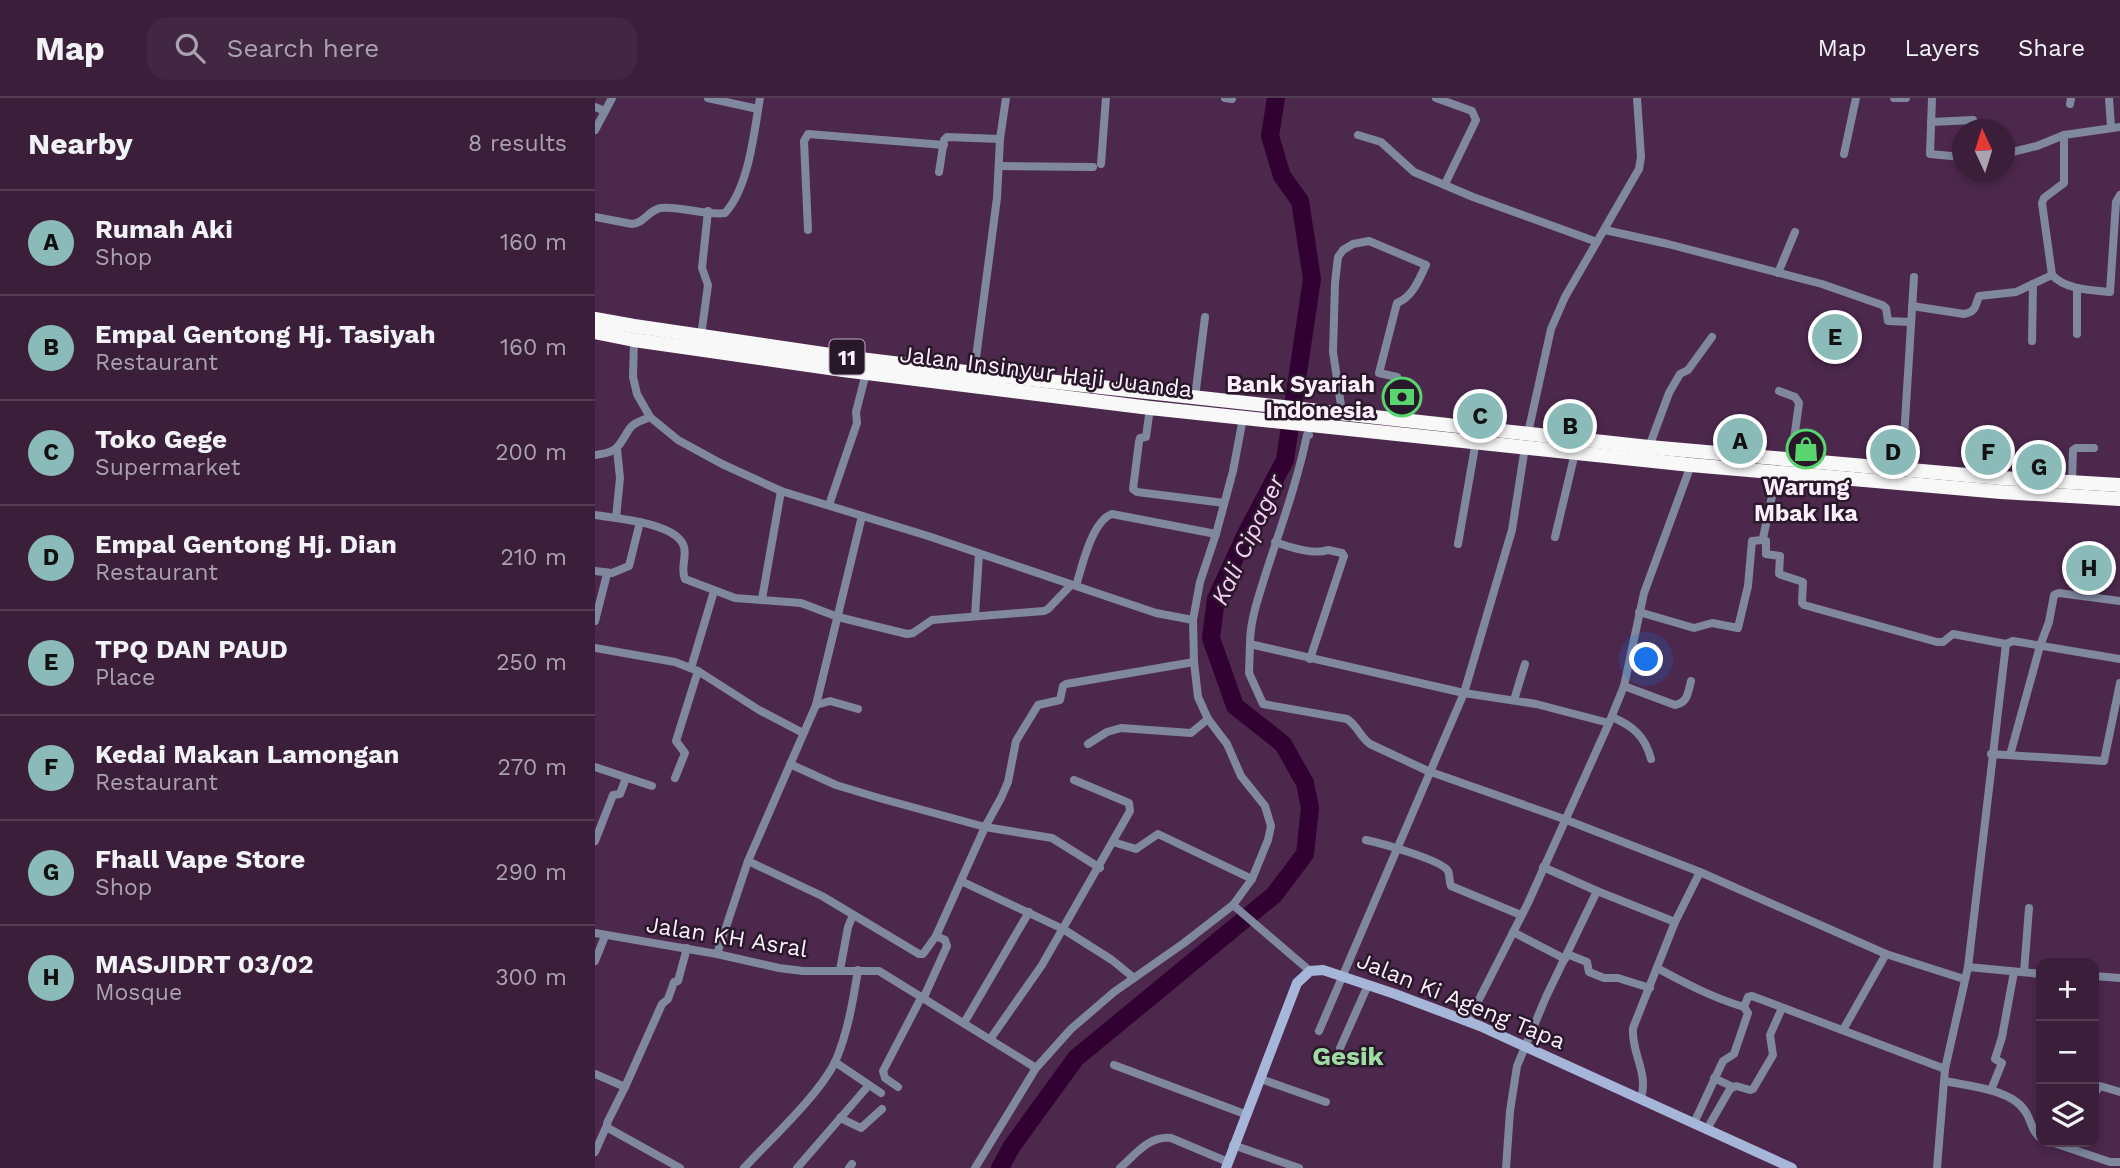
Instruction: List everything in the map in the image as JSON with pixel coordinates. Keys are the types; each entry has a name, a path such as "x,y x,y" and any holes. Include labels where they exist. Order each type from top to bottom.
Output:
{"highway":[{"name":"Jalan Insinyur Haji Juanda","path":"595,319 843,363 866,373 1100,394 1195,397 1342,412 1527,440 1575,453 1691,465 1777,473 2001,485 2120,499"},
{"name":"Jalan Insinyur Haji Juanda","path":"595,332 633,340 843,363 974,373 1100,394 1150,408 1266,420 1314,430 1476,441 1527,440 1649,447 1902,470 2001,485"},
{"name":"Jalan Insinyur Haji Juanda","path":"2037,488 2072,482 2120,485"}],"street":[{"path":"595,130 612,98"},
{"path":"708,98 758,108"},
{"path":"595,217 632,224 643,221 657,209 708,211 720,215 725,213 736,194 746,167 760,98"},
{"path":"974,373 997,198 1000,139 1006,98"},
{"path":"999,166 1097,166 1106,98"},
{"path":"1225,98 1232,99"},
{"path":"1436,98 1474,115 1473,131 1437,180"},
{"path":"1319,1031 1464,693 1512,530 1527,440 1551,329 1565,297 1639,169 1641,157 1637,98"},
{"path":"1844,154 1856,98"},
{"path":"1894,98 1906,98"},
{"path":"1932,98 1930,154 1952,156"},
{"path":"2015,151 2064,135 2115,127 2109,98"},
{"path":"595,107 605,111"},
{"path":"1931,122 1952,121"},
{"path":"808,230 804,141 808,134 944,145"},
{"path":"1358,135 1381,142 1414,172 1473,197 1597,242"},
{"path":"2064,135 2063,186 2044,198 2042,203 2052,275 2056,279 2077,288 2111,292 2116,202 2120,195"},
{"path":"939,172 947,137 1000,139"},
{"path":"701,336 708,285 702,268 708,211"},
{"path":"1605,230 1668,244 1857,295 1886,308 1888,321 1911,322"},
{"path":"1778,273 1795,232"},
{"path":"1342,412 1333,352 1338,257 1353,244 1369,242 1426,265 1415,288 1405,300 1397,303 1379,373 1397,377 1391,418"},
{"path":"1912,306 1964,314 1975,310 1979,296 2016,292 2052,275"},
{"path":"1902,470 1914,277"},
{"path":"2032,341 2033,284"},
{"path":"2077,288 2077,334"},
{"path":"1195,397 1205,317"},
{"path":"1649,447 1669,393 1712,337"},
{"path":"633,340 633,377 637,394 650,417 695,450 781,491 1156,613 1193,620"},
{"path":"829,505 857,423 856,412 866,373"},
{"path":"1779,391 1795,397 1799,402 1791,461"},
{"path":"1150,408 1146,437 1140,438 1139,442 1133,489 1137,492 1224,503"},
{"path":"595,455 617,449 623,443 630,427 650,417"},
{"path":"975,1168 1036,1068 1071,1029 1134,978 1235,907 1252,878 1270,831 1267,811 1241,776 1227,744 1208,719 1198,697 1193,662 1193,620 1200,582 1216,534 1243,418"},
{"path":"1314,430 1307,435 1297,479 1250,627 1248,670 1262,703 1347,719 1370,744 1429,771 1564,819 1700,872 1886,954 1964,979"},
{"path":"1458,544 1476,441"},
{"path":"2072,482 2073,450 2075,447 2094,447"},
{"path":"616,518 620,464 617,449"},
{"path":"1555,537 1575,453"},
{"path":"1468,1021 1521,915 1624,686 1639,612 1691,465"},
{"path":"1762,540 1777,473"},
{"path":"762,599 781,491"},
{"path":"595,515 659,527 681,541 685,548 685,579 714,591 735,598 801,603 838,617 911,634 928,620 1044,611 1074,585 1099,525 1104,517 1112,513 1216,534"},
{"path":"717,954 748,861 816,705 862,516"},
{"path":"595,571 607,574 629,566 640,522"},
{"path":"1639,612 1694,628 1712,623 1738,628 1748,586 1752,541 1762,540 1766,541 1766,554 1780,556 1778,573 1803,582 1803,604 1940,642 1953,634 2006,644 2013,641 2041,644 2120,659"},
{"path":"1275,542 1302,550 1328,550 1342,553 1344,556 1310,659"},
{"path":"975,616 979,554"},
{"path":"595,621 607,574"},
{"path":"675,778 685,753 676,741 714,591"},
{"path":"2010,755 2056,593 2120,601"},
{"path":"1250,644 1464,693 1626,722 1639,733 1651,759"},
{"path":"1937,1168 1945,1069 1968,967 2006,644"},
{"path":"595,648 675,662 695,670 759,710 803,733"},
{"path":"748,861 820,895 923,954 936,936 1008,782 1016,741 1038,705 1061,701 1063,686 1066,684 1193,662"},
{"path":"1514,700 1525,664"},
{"path":"1624,686 1675,705 1685,701 1691,681"},
{"path":"1991,754 2106,760 2120,683"},
{"path":"816,705 830,701 858,709"},
{"path":"1089,744 1107,732 1121,728 1191,733 1208,719"},
{"path":"790,764 855,791 985,827 1052,838 1100,868"},
{"path":"595,767 652,786"},
{"path":"595,841 613,795 620,794 626,778"},
{"path":"991,1038 1042,965 1100,868 1130,811 1131,805 1074,780"},
{"path":"1113,842 1136,849 1158,834 1252,878"},
{"path":"1366,840 1398,848 1443,866 1449,873 1451,886 1521,915"},
{"path":"1543,867 1675,922"},
{"path":"1641,1098 1644,1080 1632,1038 1633,1028 1675,922 1700,872"},
{"path":"961,881 1063,929 1112,960 1134,978"},
{"path":"1506,1168 1515,1070 1546,997 1597,891"},
{"path":"1120,1168 1153,1139 1162,1137 1171,1138 1227,1165 1297,983 1310,971 1235,907"},
{"path":"1991,1090 2002,1063 1995,1059 2019,972 2029,908"},
{"path":"964,1024 1029,912"},
{"path":"841,970 848,927 853,915"},
{"path":"1513,932 1566,957 1587,962 1589,972 1650,988"},
{"name":"Jalan KH Asral","path":"595,933 687,948 779,968 803,971 879,971 1036,1068"},
{"path":"595,961 605,936"},
{"path":"898,1087 885,1078 883,1071 947,946 945,940 936,936"},
{"path":"595,1152 662,1004 668,999 674,982 678,982 687,948"},
{"path":"1843,1030 1886,954"},
{"path":"1968,967 2036,974"},
{"path":"1657,968 1703,993 1744,1007 1748,1013 1734,1054 1723,1062 1694,1123"},
{"path":"744,1168 812,1094 835,1062 851,1014 858,970"},
{"name":"Jalan Ki Ageng Tapa","path":"1310,971 1323,970 1468,1021 1792,1168"},
{"path":"2099,976 2120,978"},
{"path":"1340,1048 1368,985"},
{"path":"1744,1007 1748,997 1752,996 1945,1069"},
{"path":"1714,1078 1733,1087 1752,1090 1755,1087 1773,1055 1770,1035 1782,1008"},
{"path":"835,1062 881,1093"},
{"path":"1114,1065 1245,1114"},
{"path":"595,1074 625,1087"},
{"path":"1261,1079 1326,1102"},
{"path":"1945,1081 1991,1090 2014,1101 2024,1108 2036,1135"},
{"path":"797,1168 869,1085"},
{"path":"1707,1129 1733,1087"},
{"path":"2099,1087 2120,1092"},
{"path":"840,1118 861,1128 882,1109"},
{"path":"607,1125 680,1168"},
{"path":"1233,1145 1299,1168"},
{"path":"2067,1147 2111,1162 2120,1162"}],"waterway":[{"name":"Kali Cipager","path":"1000,1168 1012,1146 1076,1058 1274,895 1305,854 1310,808 1305,783 1283,744 1235,706 1211,638 1216,599 1285,460 1312,279 1300,201 1282,176 1270,136 1276,98"}],"place":[{"name":"TPQ DAN PAUD","path":"1835,337"},
{"name":"Bank Syariah Indonesia","path":"1402,397"},
{"name":"Toko Gege","path":"1480,416"},
{"name":"Empal Gentong Hj. Tasiyah","path":"1570,426"},
{"name":"Rumah Aki","path":"1740,441"},
{"name":"Warung Mbak Ika","path":"1806,449"},
{"name":"Empal Gentong Hj. Dian","path":"1893,452"},
{"name":"Kedai Makan Lamongan","path":"1988,452"},
{"name":"Fhall Vape Store","path":"2039,467"},
{"name":"MASJIDRT 03/02","path":"2089,568"}],"district":[{"name":"Gesik","path":"1348,1056"}]}
